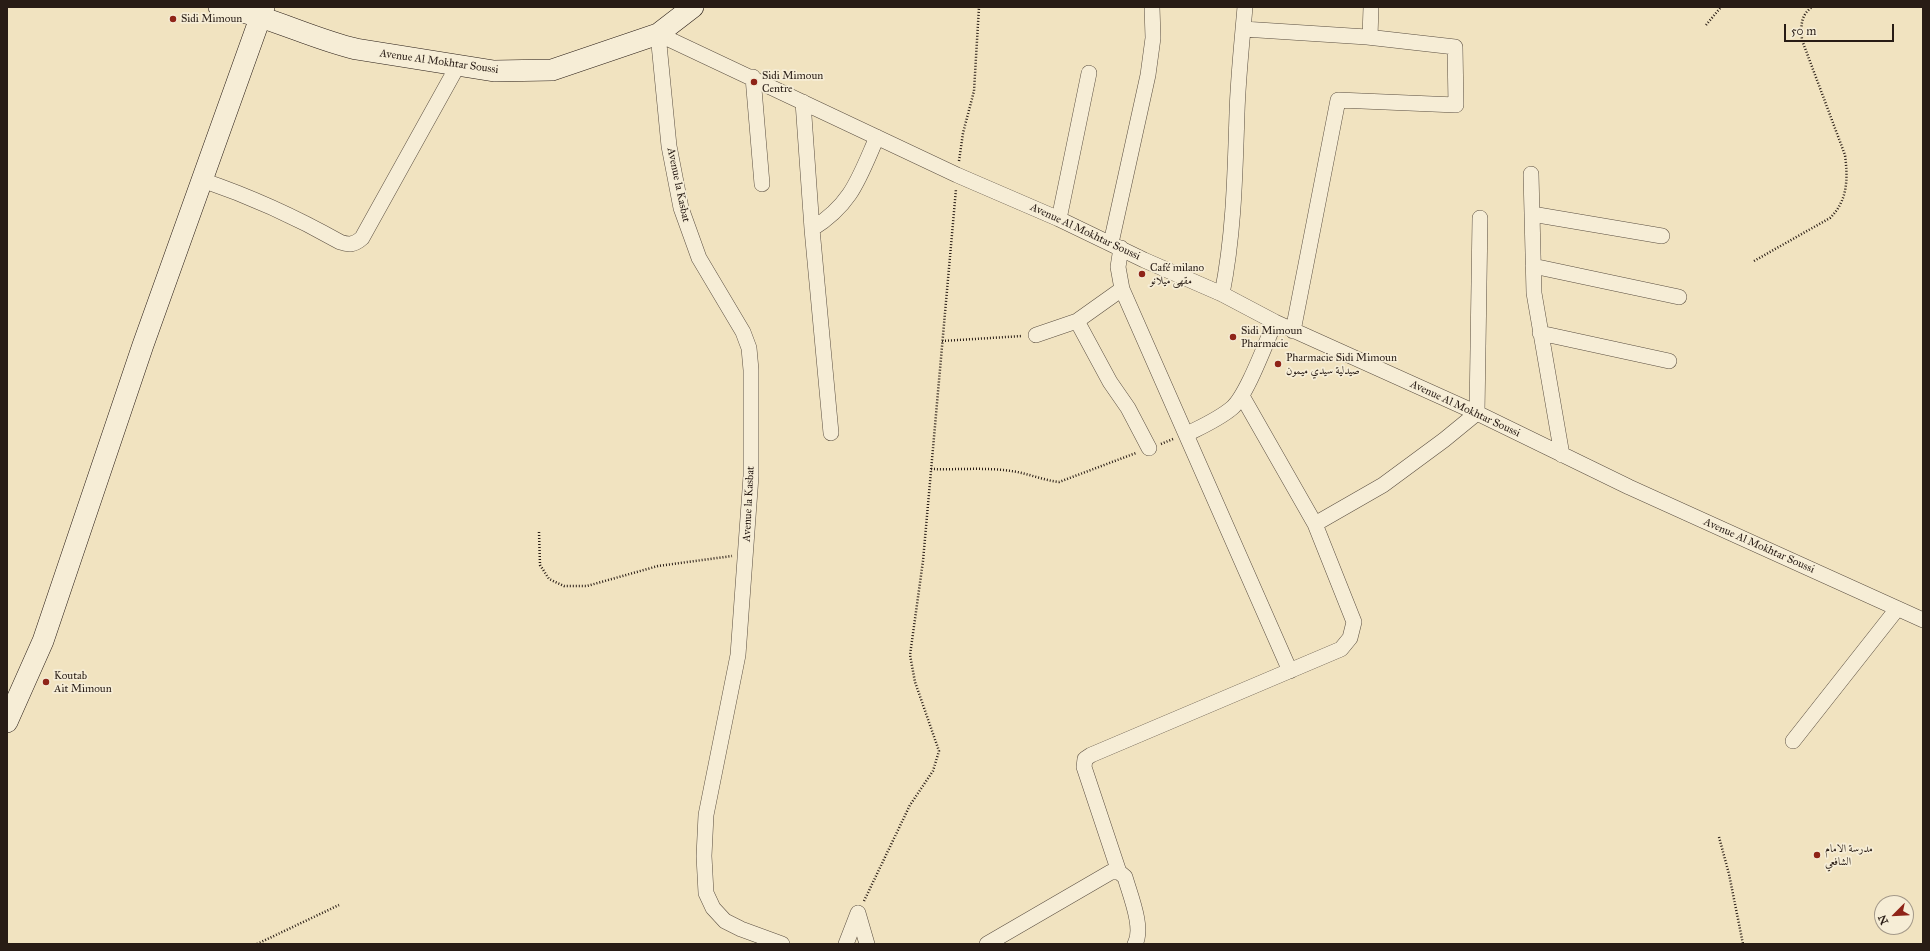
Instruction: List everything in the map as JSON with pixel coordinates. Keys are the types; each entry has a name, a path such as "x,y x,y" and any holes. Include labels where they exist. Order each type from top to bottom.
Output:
{"street":[{"name":"Avenue Al Mokhtar Soussi","path":"219,7 263,12 336,44 457,67 494,71 552,70 658,34 708,59 753,78 957,175 1059,218 1144,260 1222,294 1293,331 1477,413 1562,455 1923,620"},
{"path":"658,34 693,7"},
{"path":"1152,7 1153,38 1148,75 1116,246 1122,290 1187,434 1290,671"},
{"path":"1222,294 1230,256 1234,208 1237,155 1237,112 1245,7"},
{"path":"1370,37 1371,7"},
{"path":"7,722 43,640 143,345 263,12"},
{"path":"1243,29 1370,37 1454,47 1456,105 1338,100 1293,331"},
{"name":"Avenue la Kasbat","path":"658,34 669,146 681,208 699,258 735,316 749,348 752,388 751,462 738,655 706,815 704,856 706,893 713,908 725,921 748,932 782,944"},
{"path":"202,180 274,206 340,242 356,244 362,238 457,67"},
{"path":"1059,218 1089,73"},
{"path":"753,78 762,184"},
{"path":"803,102 812,229 831,433"},
{"path":"812,229 826,220 842,206 859,180 877,137"},
{"path":"1531,174 1534,293 1562,455"},
{"path":"1532,214 1662,236"},
{"path":"1315,524 1383,485 1444,440 1477,413 1480,218"},
{"path":"1533,266 1679,298"},
{"path":"1036,335 1077,321 1122,290"},
{"path":"1077,321 1149,448"},
{"path":"1187,434 1218,418 1234,407 1242,396 1275,322"},
{"path":"1540,333 1668,360"},
{"path":"1135,944 1138,938 1139,928 1125,877 1119,872 1084,767 1085,760 1090,755 1341,649 1350,638 1354,622 1315,524 1242,396"},
{"path":"1793,741 1897,609"},
{"path":"987,944 1111,872 1119,872"},
{"path":"846,944 858,913"},
{"path":"858,913 867,944"}],"path":[{"path":"858,913 910,805 932,771 939,751 915,682 910,655 923,561 957,175 963,133 974,92 979,7"},
{"path":"1706,25 1721,7"},
{"path":"1754,261 1830,218 1838,210 1846,191 1847,174 1845,155 1802,40 1800,24 1805,12 1812,7"},
{"path":"942,341 1036,335"},
{"path":"931,469 1010,471 1032,475 1045,481 1059,482 1187,434"},
{"path":"539,532 540,565 549,579 564,586 587,586 658,566 746,554"},
{"path":"1719,837 1729,874 1743,944"},
{"path":"257,944 339,906"}],"place":[{"name":"Sidi Mimoun","path":"173,19"},
{"name":"Sidi Mimoun Centre","path":"754,82"},
{"name":"Café milano مقهى ميلانو","path":"1142,274"},
{"name":"Sidi Mimoun Pharmacie","path":"1233,337"},
{"name":"Pharmacie Sidi Mimoun صيدلية سيدي ميمون","path":"1278,364"},
{"name":"Koutab Ait Mimoun","path":"46,682"},
{"name":"مدرسة الامام الشافعي","path":"1817,855"}]}
